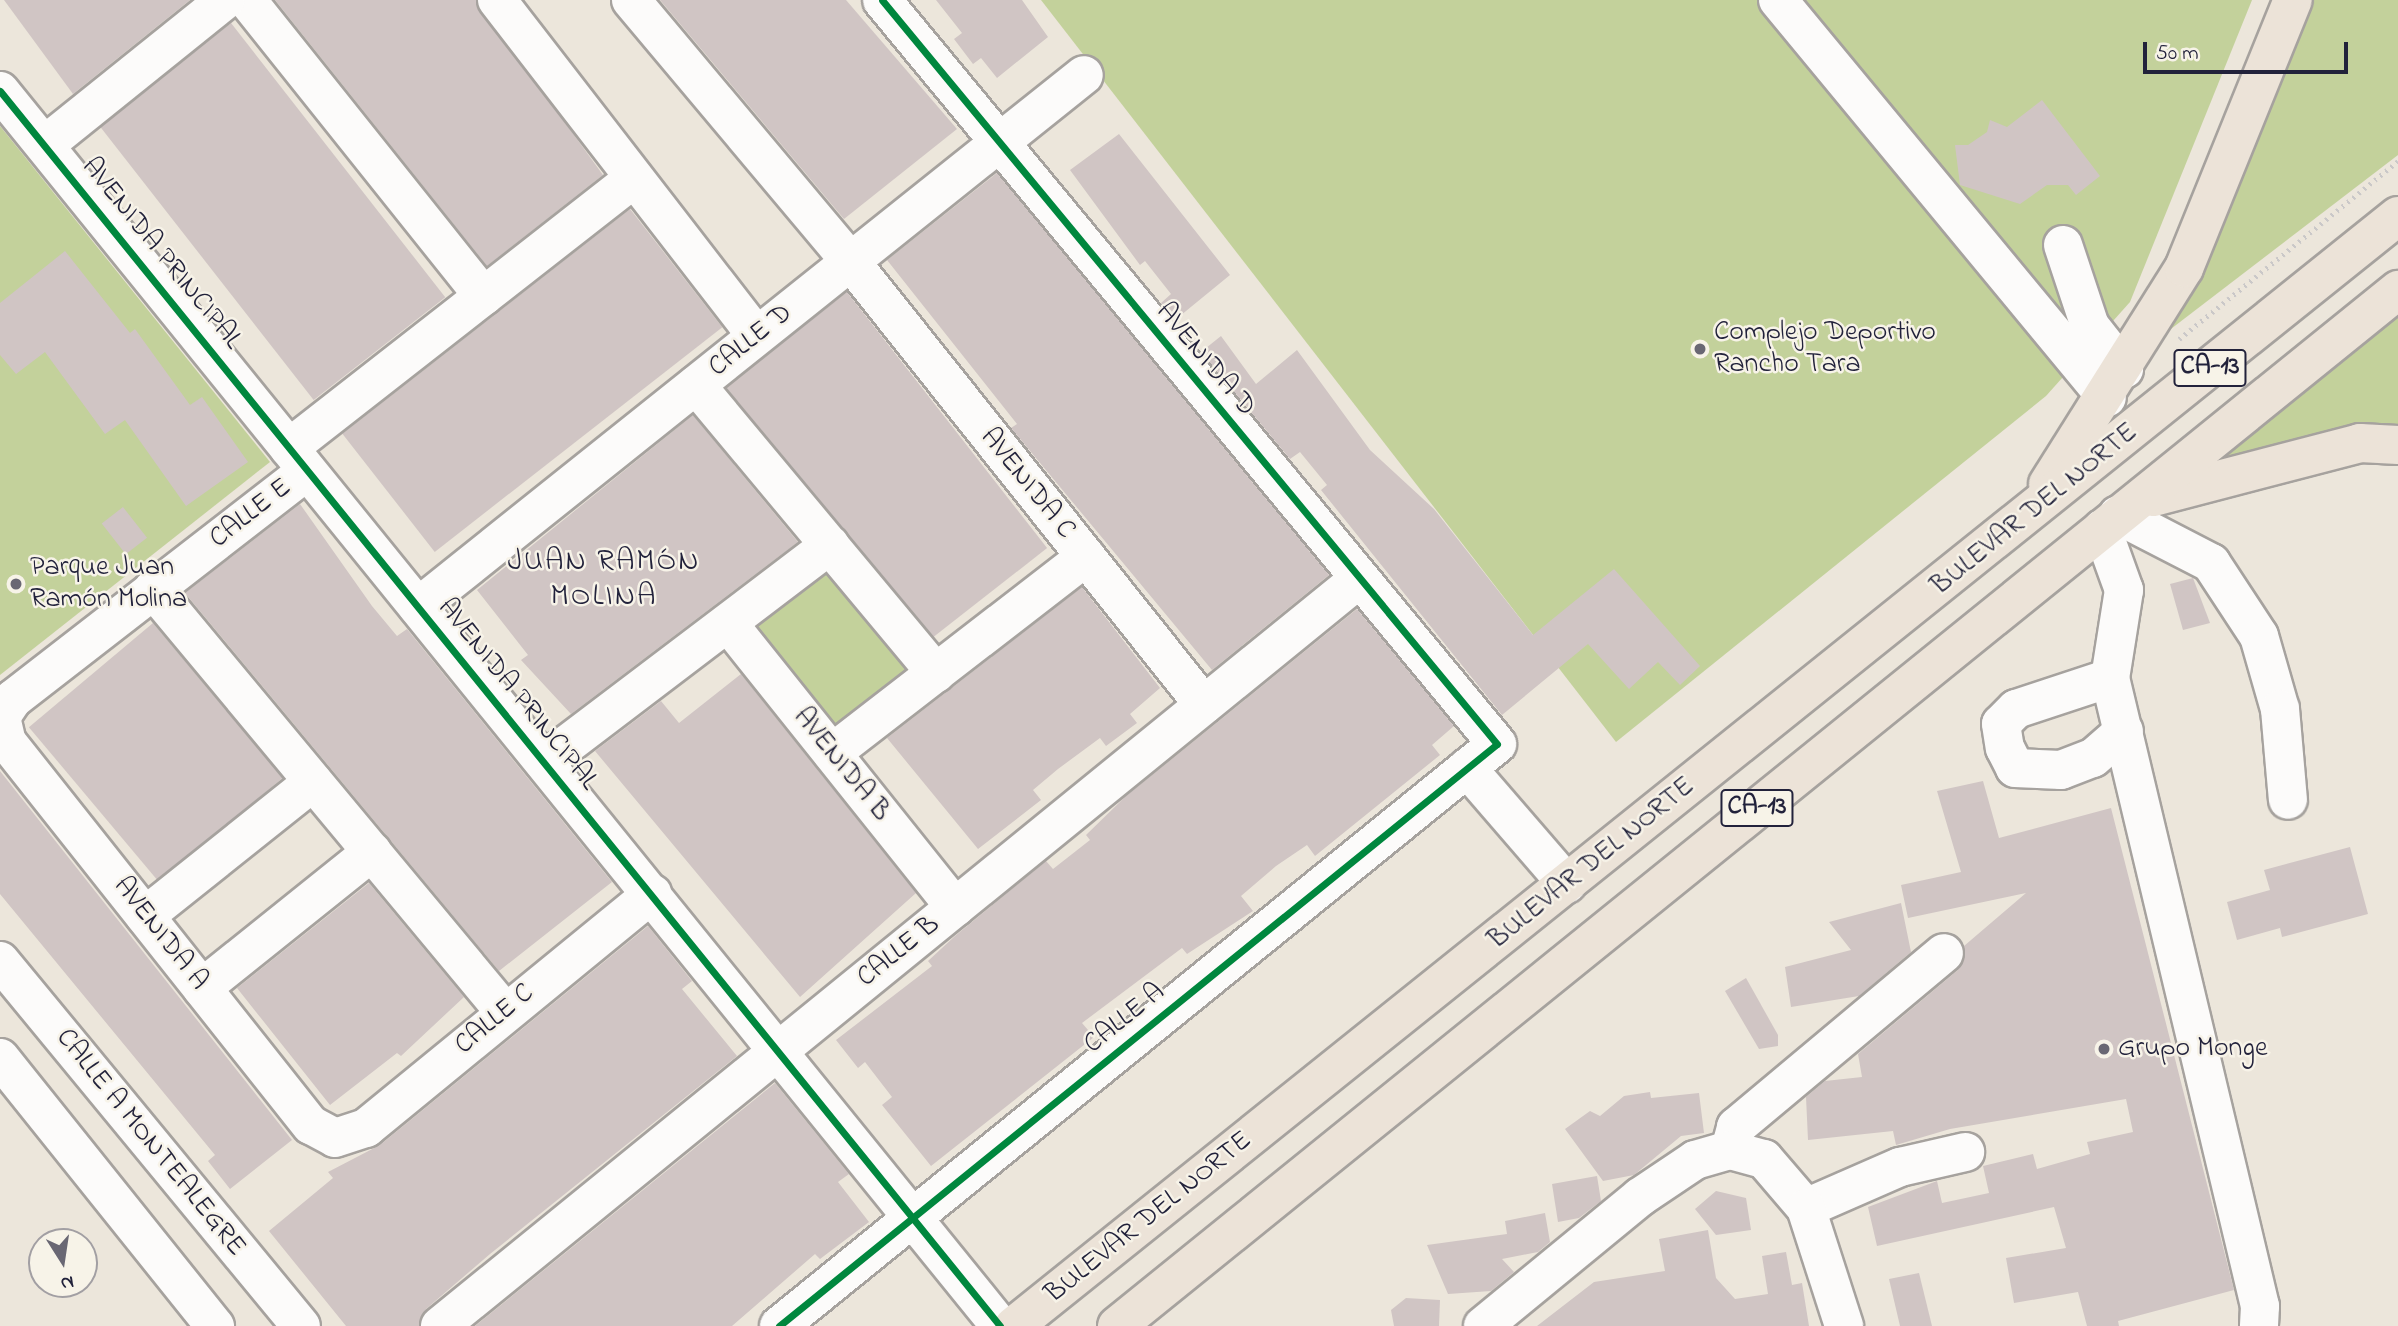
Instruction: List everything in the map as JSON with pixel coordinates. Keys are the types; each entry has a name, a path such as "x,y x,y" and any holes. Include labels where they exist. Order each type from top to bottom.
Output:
{"highway":[{"path":"2022,520 2116,384 2184,268 2293,0"},
{"name":"BULEVAR DEL NORTE","path":"1014,1326 2398,216"},
{"name":"BULEVAR DEL NORTE","path":"1117,1326 2398,290"},
{"path":"2118,515 2360,443 2398,445"}],"street":[{"path":"47,144 225,0"},
{"path":"247,0 483,296"},
{"name":"AVENIDA C","path":"631,0 850,262 1204,705"},
{"name":"AVENIDA D","path":"883,0 1497,744"},
{"path":"1778,0 2116,384"},
{"path":"505,3 634,178 756,335"},
{"name":"CALLE D","path":"418,607 1084,75"},
{"name":"AVENIDA PRINCIPAL","path":"0,90 47,144 298,460 915,1215 1000,1326"},
{"name":"CALLE E","path":"1,717 13,699 153,589 483,296 634,178"},
{"path":"2063,245 2091,326 2116,384"},
{"path":"696,385 936,673"},
{"path":"2118,515 2124,590 2110,678 2260,1306 2259,1326"},
{"path":"2118,515 2211,563 2259,636 2280,709 2288,800"},
{"path":"544,762 830,545"},
{"path":"832,753 1086,557"},
{"name":"CALLE B","path":"440,1326 1359,579"},
{"path":"153,589 504,1011"},
{"name":"AVENIDA B","path":"728,623 955,907"},
{"path":"2110,678 2016,709 2001,724 2005,748 2015,768 2061,770 2093,758 2124,731"},
{"name":"AVENIDA A","path":"1,717 7,742 202,988 311,1125 335,1138"},
{"name":"CALLE A","path":"779,1326 1497,744"},
{"path":"1467,768 1567,884"},
{"path":"145,916 313,782"},
{"path":"202,988 372,852"},
{"name":"CALLE C","path":"335,1138 366,1128 504,1011 652,894"},
{"path":"1730,1150 1736,1128 1944,953"},
{"name":"CALLE A MONTEALEGRE","path":"0,961 301,1326"},
{"path":"0,1058 215,1326"},
{"path":"1483,1326 1640,1197 1695,1160 1730,1150 1764,1159 1798,1197 1844,1326"},
{"path":"1798,1197 1900,1167 1965,1152"}],"path":[{"path":"2147,331 2172,345 2398,160"}],"green space":[{"name":"Complejo Deportivo Rancho Tara","path":"1041,0 2252,0 2130,302 2046,396 1616,742"},
{"path":"2306,0 2398,0 2398,155 2163,335"},
{"path":"0,126 270,462 0,675"},
{"path":"2398,314 2398,437 2201,473"},
{"path":"824,567 912,672 840,732 752,627"}],"building":[{"path":"4,0 190,0 73,94"},
{"path":"275,0 476,0 603,175 487,266"},
{"path":"660,0 846,0 957,129 844,219"},
{"path":"936,0 1022,0 1048,37 997,78 981,58 973,64 954,39 962,33"},
{"path":"231,23 445,297 314,400 99,126"},
{"path":"2042,100 2100,176 2076,195 2068,185 2047,185 2020,204 1960,185 1955,145 1968,145 1987,132 1990,120 2007,127"},
{"path":"1119,134 1230,275 1175,320 1161,303 1171,294 1145,261 1140,265 1070,170"},
{"path":"997,173 1329,575 1212,670 1011,428 1017,424 887,260"},
{"path":"630,209 722,327 435,552 342,434"},
{"path":"65,251 130,333 135,329 190,405 202,397 248,462 186,506 125,420 105,434 45,352 16,374 0,355 0,303"},
{"path":"847,292 1047,548 926,643 726,387"},
{"path":"1221,336 1256,384 1297,350 1370,450 1434,509 1533,635 1614,569 1700,666 1680,685 1658,662 1629,689 1588,644 1502,715 1321,490 1327,485 1300,452 1290,459 1201,352"},
{"path":"693,415 798,542 571,714 521,660 528,655 477,590"},
{"path":"300,504 372,606 397,636 407,629 612,882 499,971 185,593"},
{"path":"123,507 147,538 126,554 102,524"},
{"path":"2193,578 2210,623 2183,630 2170,584"},
{"path":"1082,587 1160,688 1130,714 1137,723 1106,746 1100,738 1058,769 1033,790 1041,800 978,849 887,738"},
{"path":"1357,609 1454,726 1432,745 1440,755 1315,856 1307,845 1276,866 1241,896 1253,911 1187,954 1182,948 1082,1023 1094,1037 931,1166 882,1105 892,1097 865,1062 858,1068 836,1040 932,966 928,961 955,936 1046,861 1053,869 1090,840 1086,835 1125,797"},
{"path":"153,623 283,778 159,882 29,727"},
{"path":"741,674 916,893 800,997 595,751 661,701 679,723"},
{"path":"0,771 292,1140 230,1189 208,1161 215,1155 0,894"},
{"path":"1983,781 1999,838 2111,808 2234,1290 2118,1321 2119,1326 2087,1326 2078,1292 2014,1303 2006,1258 2066,1248 2054,1207 1877,1246 1868,1207 1937,1181 1942,1203 1989,1193 1983,1166 2033,1154 2037,1169 2090,1154 2087,1142 2133,1132 2126,1099 1950,1129 1896,1145 1893,1131 1808,1140 1806,1097 1825,1081 1862,1077 1858,1054 1958,970 1964,946 2026,893 1908,918 1901,885 1961,872 1937,791"},
{"path":"2350,847 2368,914 2282,937 2280,928 2237,940 2227,902 2270,890 2264,870"},
{"path":"369,883 464,997 401,1056 397,1053 330,1105 237,988"},
{"path":"1901,903 1911,952 1859,996 1791,1007 1785,967 1851,950 1829,922"},
{"path":"648,926 692,981 682,989 737,1056 490,1254 426,1309 419,1326 346,1326 269,1231 333,1178 328,1172 380,1145"},
{"path":"1746,978 1778,1035 1778,1046 1759,1049 1725,991"},
{"path":"775,1083 849,1174 838,1182 869,1222 820,1259 815,1254 732,1326 475,1326"},
{"path":"1650,1092 1651,1098 1699,1093 1704,1133 1681,1136 1634,1175 1603,1181 1565,1129 1590,1111 1600,1116 1624,1096"},
{"path":"1597,1176 1601,1201 1579,1218 1558,1222 1552,1184"},
{"path":"1716,1191 1746,1198 1751,1230 1716,1235 1695,1209"},
{"path":"1545,1213 1550,1242 1538,1252 1502,1259 1514,1272 1491,1291 1448,1294 1427,1245 1507,1234 1505,1221"},
{"path":"1708,1230 1716,1278 1735,1299 1768,1294 1762,1256 1786,1252 1792,1285 1802,1283 1809,1326 1537,1326 1594,1282 1665,1271 1659,1239"},
{"path":"1919,1273 1932,1326 1900,1326 1889,1279"},
{"path":"1406,1298 1440,1300 1439,1326 1394,1326 1391,1310"}],"cycle path":[{"path":"779,1326 1497,744 882,0"},
{"path":"0,91 1000,1326"}],"place":[{"name":"Complejo Deportivo Rancho Tara","path":"1700,349"},
{"name":"Parque Juan Ramón Molina","path":"16,584"},
{"name":"Grupo Monge","path":"2104,1049"}],"district":[{"name":"JUAN RAMÓN MOLINA","path":"604,579"}]}
